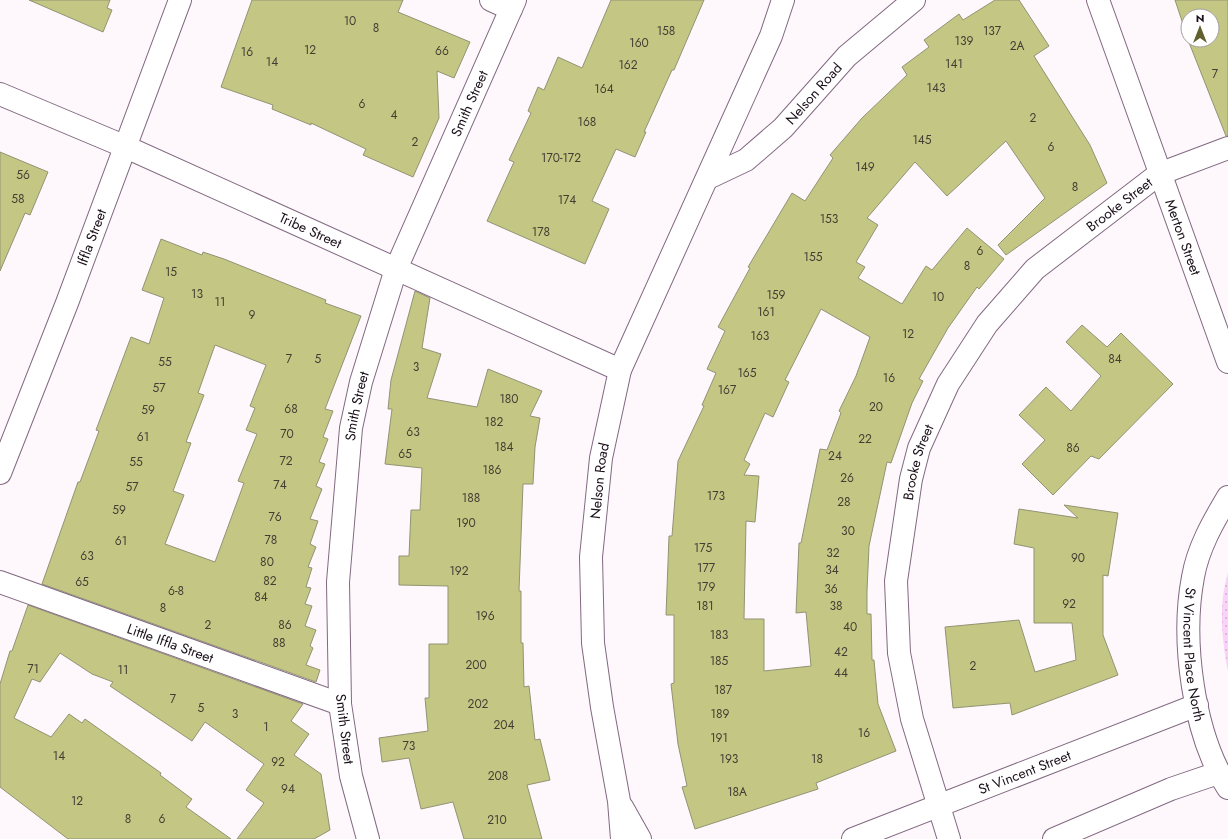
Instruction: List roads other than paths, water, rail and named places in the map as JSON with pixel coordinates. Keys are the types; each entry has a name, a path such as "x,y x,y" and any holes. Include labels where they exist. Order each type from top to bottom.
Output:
{"street":[{"name":"Iffla Street","path":"1,469 126,147 180,0"},
{"name":"Nelson Road","path":"622,839 619,801 602,707 593,643 591,557 601,458 620,370 771,36 783,0"},
{"name":"Nelson Road","path":"708,178 746,160 782,128 817,87 847,56 914,0"},
{"name":"Merton Street","path":"1098,0 1159,174 1228,362"},
{"name":"Smith Street","path":"368,839 352,776 340,704 338,582 351,428 361,382 396,269 506,3"},
{"name":"Tribe Street","path":"0,94 126,147 620,370"},
{"name":"Brooke Street","path":"949,839 940,804 912,718 899,653 896,581 911,479 919,448 948,384 968,356 987,324 1035,269 1159,174 1228,148"},
{"name":"St Vincent Place North","path":"1223,780 1207,747 1197,705 1191,667 1188,620 1193,576 1207,532 1228,497"},
{"name":"Little Iffla Street","path":"0,582 340,704"},
{"name":"St Vincent Street","path":"852,839 1197,705"},
{"path":"1054,839 1171,789 1223,780"},
{"name":"Nelson Road","path":"619,801 640,839"}]}
